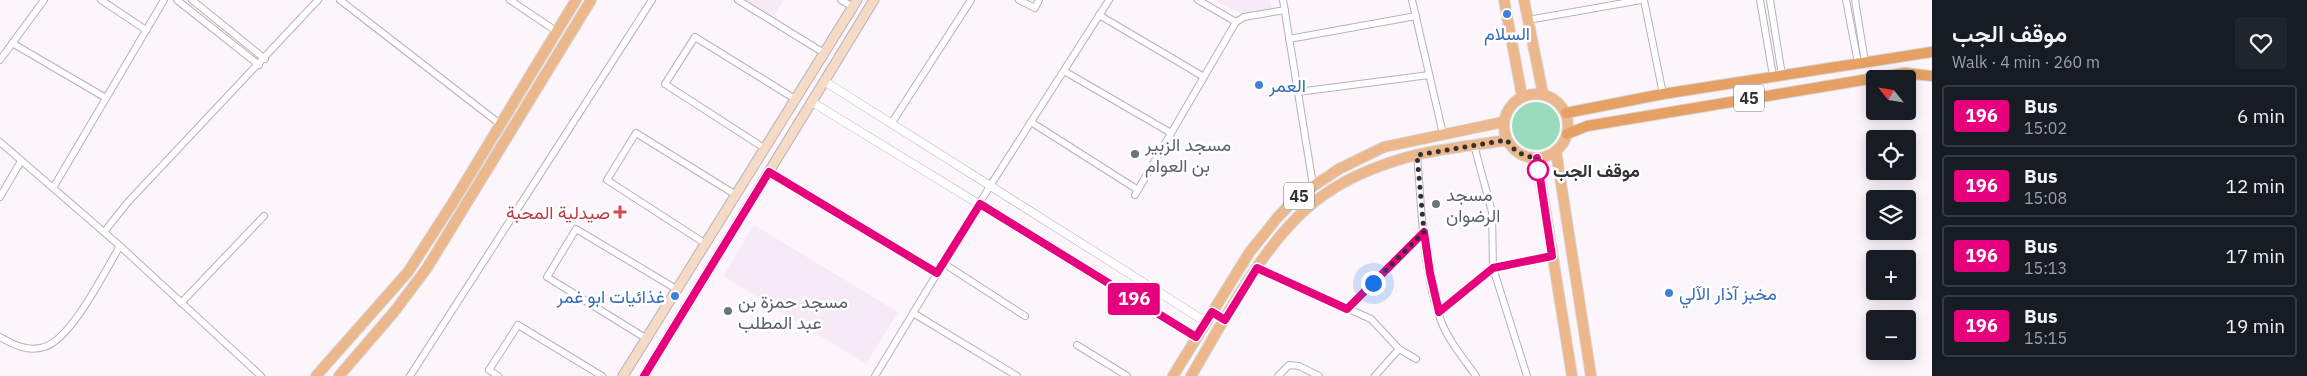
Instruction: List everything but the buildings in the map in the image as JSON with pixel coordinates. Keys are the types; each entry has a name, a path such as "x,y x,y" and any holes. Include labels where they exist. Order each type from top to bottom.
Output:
{"highway":[{"name":"45","path":"1566,113 1663,94 1932,52"},
{"name":"45","path":"1567,134 1587,126 1840,82 1905,73 1932,76"}],"main road":[{"path":"316,376 408,272 443,220 576,0"},
{"path":"339,376 394,312 427,268 591,0"},
{"path":"644,376 874,0"},
{"path":"1504,0 1522,96"},
{"path":"1524,0 1543,94"},
{"path":"623,376 855,4"},
{"path":"1532,93 1543,94 1560,103 1566,113 1568,123 1567,134 1556,151 1537,158 1526,156 1516,151 1507,140 1504,122 1508,108 1522,96 1532,93"},
{"name":"45","path":"1173,376 1250,253 1277,218 1297,197 1339,169 1384,147 1504,122"},
{"name":"45","path":"1191,376 1272,246 1305,210 1344,182 1397,160 1507,140"},
{"path":"1556,151 1591,376"},
{"path":"1537,158 1572,376"},
{"path":"1212,312 1225,320"},
{"path":"1188,350 1202,358"}],"street":[{"path":"0,60 44,0"},
{"path":"101,0 146,30"},
{"path":"53,188 164,0"},
{"path":"177,0 259,65"},
{"path":"192,0 265,59"},
{"path":"104,232 128,202 265,59 318,0"},
{"path":"340,0 500,124"},
{"path":"510,0 556,31"},
{"path":"410,376 652,0"},
{"path":"738,0 824,53"},
{"path":"841,0 855,4"},
{"path":"891,124 971,0"},
{"path":"1019,0 1035,8 1039,0"},
{"path":"874,376 990,186 1109,0"},
{"path":"1198,0 1236,22"},
{"path":"1283,0 1313,185"},
{"path":"1412,0 1443,134"},
{"path":"1528,20 1642,0 1663,94"},
{"path":"1760,0 1778,76"},
{"path":"1770,0 1778,76"},
{"path":"1846,0 1861,62"},
{"path":"1854,0 1861,62"},
{"path":"1031,122 1137,192 1236,22 1244,17 1285,10"},
{"path":"1099,15 1204,77"},
{"path":"1289,40 1416,16"},
{"path":"764,148 665,84 695,37 795,99"},
{"path":"12,43 106,98"},
{"path":"1064,70 1171,133"},
{"path":"1298,92 1429,74"},
{"path":"824,82 1206,322"},
{"path":"812,102 1196,337"},
{"path":"706,244 607,180 636,133 736,195"},
{"path":"0,142 120,246 261,376"},
{"path":"1474,145 1492,212 1493,268 1526,376"},
{"path":"1417,155 1424,232 1430,273 1439,312 1448,334 1476,376"},
{"path":"0,196 21,161"},
{"path":"769,172 937,273"},
{"path":"181,303 264,216"},
{"path":"647,339 547,277 576,229 678,290"},
{"path":"1347,309 1424,232"},
{"path":"0,337 23,348 33,349 45,347 55,342 72,325 120,246"},
{"path":"1439,312 1493,268 1552,256"},
{"path":"944,264 1025,316"},
{"path":"1257,268 1371,319 1399,349 1416,359"},
{"path":"913,313 1017,376"},
{"path":"498,376 489,370 518,325 602,376"},
{"path":"1077,345 1127,376"},
{"path":"1375,376 1399,349"},
{"path":"1278,376 1289,365 1299,366 1319,376"},
{"path":"1466,376 1471,369"}],"shaded area":[{"path":"745,0 784,0 772,18"},
{"path":"1214,0 1270,0 1272,9 1244,15"},
{"path":"754,225 898,312 866,364 723,276"}],"green space":[{"path":"1531,102 1541,102 1553,109 1560,121 1560,131 1553,143 1541,150 1531,150 1523,146 1516,139 1512,131 1512,121 1516,113 1523,106"}],"bus line":[{"name":"196","path":"644,376 769,172 937,273 980,204 1196,337 1212,312 1225,320 1257,268 1347,309 1424,232 1430,273 1439,312 1493,268 1552,256 1537,158"}],"place":[{"name":"السلام","path":"1507,14"},
{"name":"العمر","path":"1259,85"},
{"name":"مسجد الزبير بن العوام","path":"1135,154"},
{"name":"موقف الجب","path":"1538,170"},
{"name":"مسجد الرضوان","path":"1436,204"},
{"name":"صيدلية المحبة","path":"620,212"},
{"name":"مخبز آذار الآلي","path":"1669,293"},
{"name":"غذائيات ابو غمر","path":"675,296"},
{"name":"مسجد حمزة بن عبد المطلب","path":"728,311"}],"route":[{"path":"1373,283 1424,232 1417,155 1507,140 1516,151 1526,156 1537,158 1538,170"}]}
